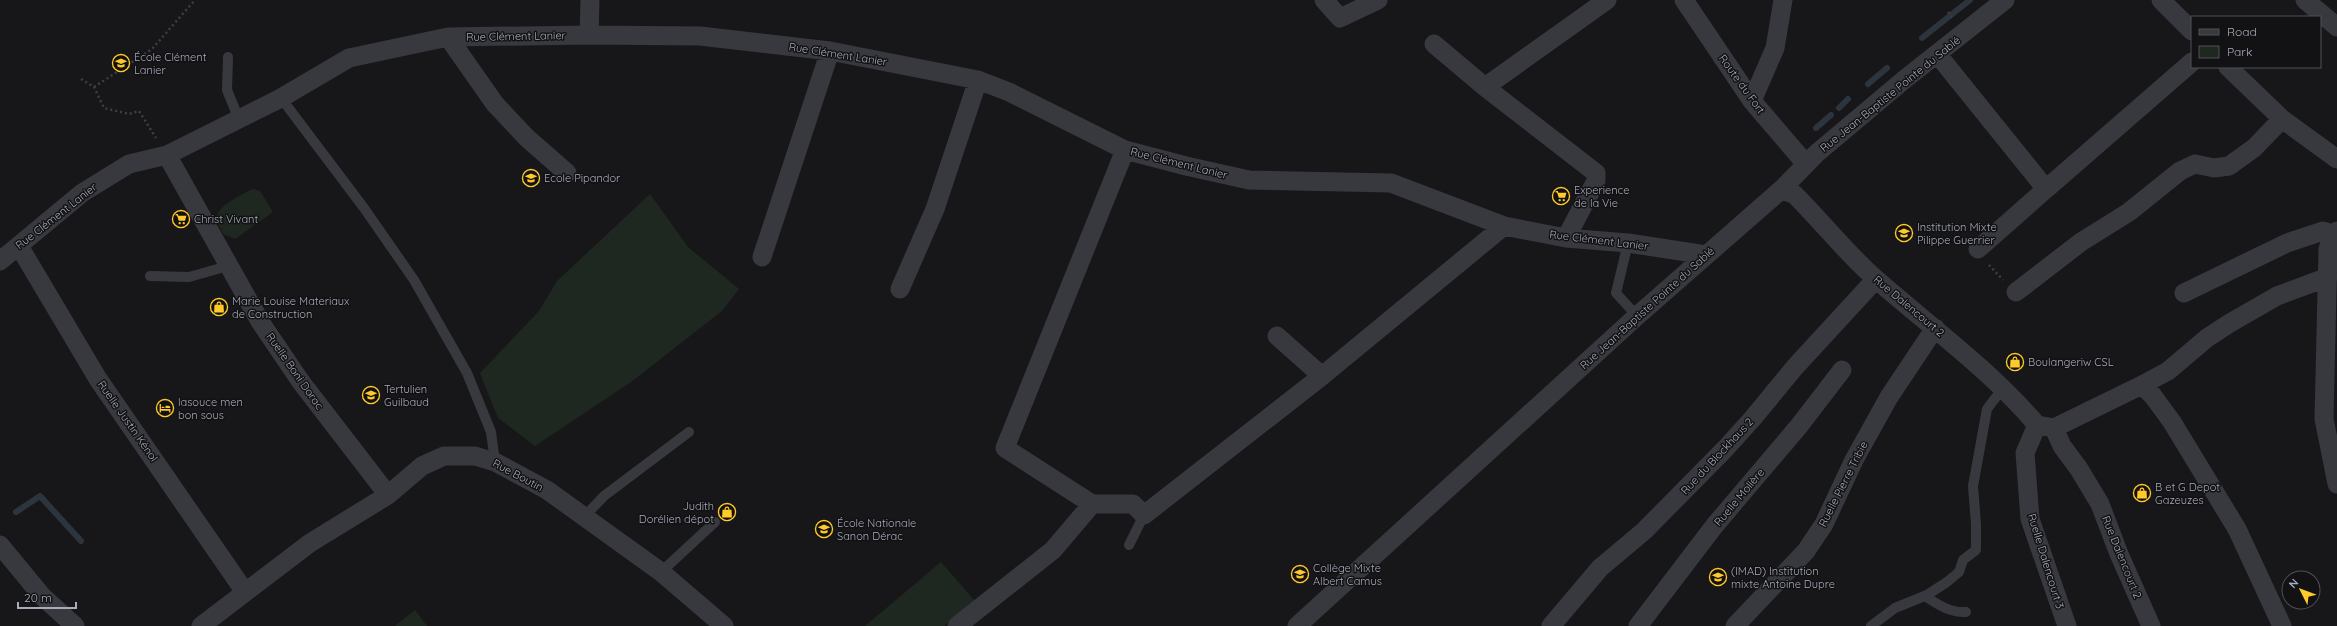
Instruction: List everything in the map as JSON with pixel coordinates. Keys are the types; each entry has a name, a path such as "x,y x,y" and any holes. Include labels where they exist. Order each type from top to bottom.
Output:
{"street":[{"path":"589,35 590,0"},
{"path":"1324,0 1340,18 1378,0"},
{"path":"1485,87 1607,0"},
{"name":"Route du Fort","path":"1684,0 1752,100 1806,164"},
{"path":"1752,100 1775,48 1783,0"},
{"path":"2161,0 2191,30"},
{"path":"2305,0 2337,27"},
{"name":"Rue Jean-Baptiste Pointe du Sablé","path":"1297,626 1637,316 1782,189 1806,164 1873,105 1938,55 2004,1"},
{"name":"Rue Clément Lanier","path":"0,261 82,193 129,164 167,155 238,117 281,98 349,58 448,37 589,35 700,36 830,51 978,80 1009,92 1125,150 1249,180 1391,183 1504,226 1566,238 1628,242 1706,255"},
{"path":"448,37 495,104 527,138 567,172"},
{"path":"1434,44 1485,87 1596,173 1596,181 1566,238"},
{"path":"762,257 830,51"},
{"path":"1938,55 2046,189"},
{"path":"1978,249 2191,63"},
{"path":"2229,68 2282,119 2336,155"},
{"path":"900,289 935,209 978,80"},
{"path":"2016,292 2081,242 2129,212 2180,171 2195,164 2214,168 2229,166 2254,148 2282,119"},
{"path":"1125,150 1005,448 1092,504 1133,504 1144,515 1322,376 1504,226"},
{"name":"Ruelle Boni Dorac","path":"167,155 228,266 262,323 301,382 388,494"},
{"name":"Rue Dalencourt 2","path":"1782,189 1795,195 1876,279 1935,328 2003,388 2045,427 2062,446 2079,469 2100,504 2119,554 2151,626"},
{"path":"2184,293 2287,243 2323,231 2335,233 2328,249 2324,420 2337,484"},
{"name":"Ruelle Justin Kénol","path":"19,246 98,379 245,592"},
{"path":"2045,427 2142,385 2168,372 2207,338 2236,319 2278,296 2328,277"},
{"name":"Rue du Blockhaus 2","path":"1551,626 1600,568 1644,531 1725,449 1794,367 1876,279"},
{"name":"Ruelle Pierre Tribie","path":"1735,626 1806,551 1824,524 1854,460 1882,409 1935,328"},
{"path":"1277,336 1322,376"},
{"name":"Ruelle Molière","path":"1638,626 1715,525 1799,426 1842,370"},
{"path":"2142,385 2153,396 2172,422 2237,529 2282,626"},
{"name":"Ruelle Dalencourt 3","path":"2045,427 2025,453 2030,519 2067,626"},
{"name":"Rue Boutin","path":"201,626 310,543 388,494 422,466 444,456 475,456 495,462 547,490 661,572 724,626"},
{"path":"957,626 1054,550 1092,504"},
{"path":"0,545 42,596 75,626"}],"lane":[{"path":"228,57 227,90 238,117"},
{"path":"281,98 364,208 414,280 467,372 491,432 495,462"},
{"path":"1628,242 1616,294 1637,316"},
{"path":"150,276 189,277 228,266"},
{"path":"1871,626 1895,608 1925,596 1959,572 1963,560 1976,550 1977,539 1972,486 1987,409 2003,388"},
{"path":"584,517 604,496 689,432"},
{"path":"1129,545 1144,515"},
{"path":"661,572 715,522"},
{"path":"1925,596 1946,609 1957,613 1966,612"}],"path":[{"path":"94,87 152,49 195,0"},
{"path":"1948,12 1952,18"},
{"path":"81,79 94,87 104,108 129,114 139,111 167,155"},
{"path":"1978,249 1984,260 2012,291 2016,292"}],"green space":[{"path":"253,189 260,191 273,212 235,239 223,234 218,221 218,212 232,200"},
{"path":"650,194 688,247 739,289 722,311 631,382 535,446 498,418 480,373 539,311 557,281"},
{"path":"941,562 975,601 944,626 865,626"},
{"path":"415,610 427,626 395,626"}],"waterway":[{"path":"1922,38 1970,0"},
{"path":"1868,84 1887,68"},
{"path":"1839,108 1848,99"},
{"path":"1816,128 1831,115"},
{"path":"16,512 40,496 81,541"}],"place":[{"name":"École Clément Lanier","path":"121,63"},
{"name":"Ecole Pipandor","path":"531,178"},
{"name":"Experience de la Vie","path":"1561,196"},
{"name":"Christ Vivant","path":"181,219"},
{"name":"Institution Mixte Pilippe Guerrier","path":"1904,233"},
{"name":"Marie Louise Materiaux de Construction","path":"219,307"},
{"name":"Boulangeriw CSL","path":"2015,362"},
{"name":"Tertulien Guilbaud","path":"371,395"},
{"name":"lasouce men bon sous","path":"165,408"},
{"name":"B et G Depot Gazeuzes","path":"2142,493"},
{"name":"Judith Dorélien dépot","path":"727,512"},
{"name":"École Nationale Sanon Dérac","path":"824,529"},
{"name":"Collège Mixte Albert Camus","path":"1300,574"},
{"name":"(IMAD) Institution mixte Antoine Dupre","path":"1718,577"}]}
